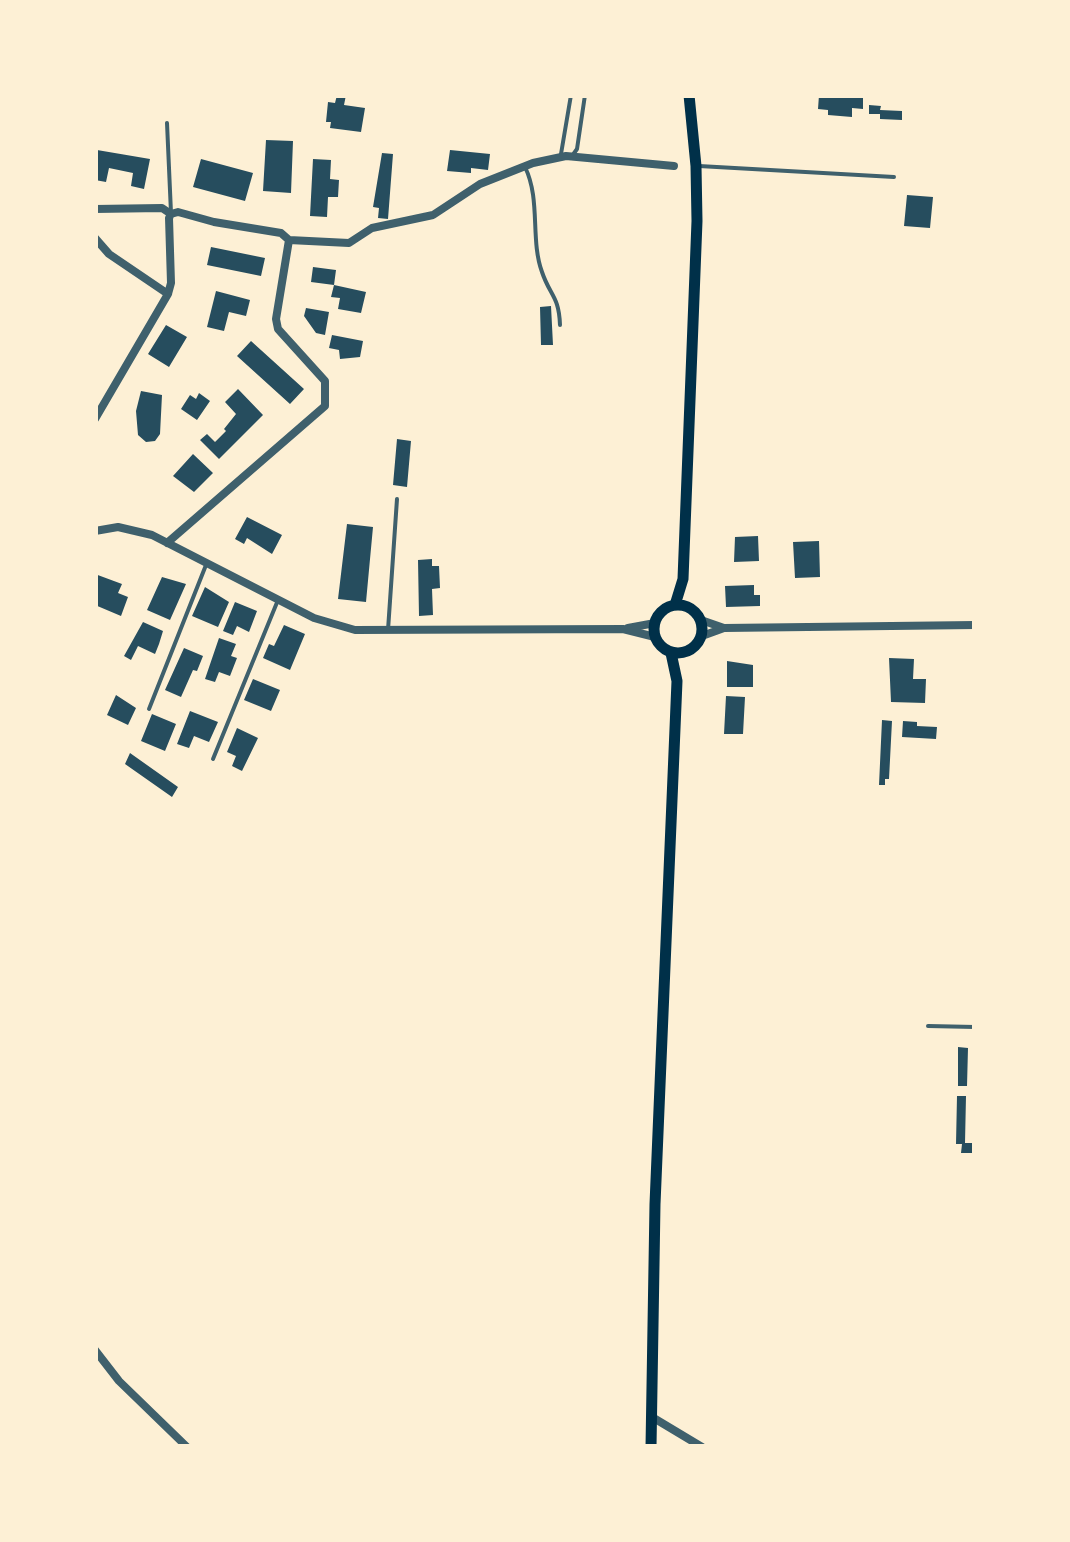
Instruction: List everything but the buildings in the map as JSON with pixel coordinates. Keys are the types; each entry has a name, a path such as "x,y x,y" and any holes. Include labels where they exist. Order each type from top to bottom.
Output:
{"main road":[{"path":"675,605 683,580 698,221 689,95"},
{"path":"651,1447 655,1204 678,681 686,652 702,636 701,620 690,608 683,580"},
{"path":"678,681 671,653 656,637 655,623 662,611 675,605 690,608"},
{"path":"671,653 686,652"}],"street":[{"path":"95,419 168,294 172,214 178,212 281,234 289,240 349,244 372,228 433,215 480,184 560,157 674,166"},
{"path":"95,209 162,208 172,214"},
{"path":"95,238 109,254 168,294"},
{"path":"167,543 325,406 326,381 278,328 276,319 289,240"},
{"path":"95,531 132,529 314,618 355,630 623,629 655,623"},
{"path":"701,620 724,628"},
{"path":"702,636 724,628 975,625"},
{"path":"623,629 656,637"},
{"path":"95,1350 119,1381 187,1447"},
{"path":"652,1417 702,1447"}],"lane":[{"path":"560,157 571,95"},
{"path":"572,156 585,95"},
{"path":"167,123 172,214"},
{"path":"696,166 894,177"},
{"path":"526,167 532,182 541,271 559,303 560,325"},
{"path":"388,630 398,499"},
{"path":"148,708 206,565"},
{"path":"213,760 278,600"},
{"path":"928,1026 975,1026"}]}
